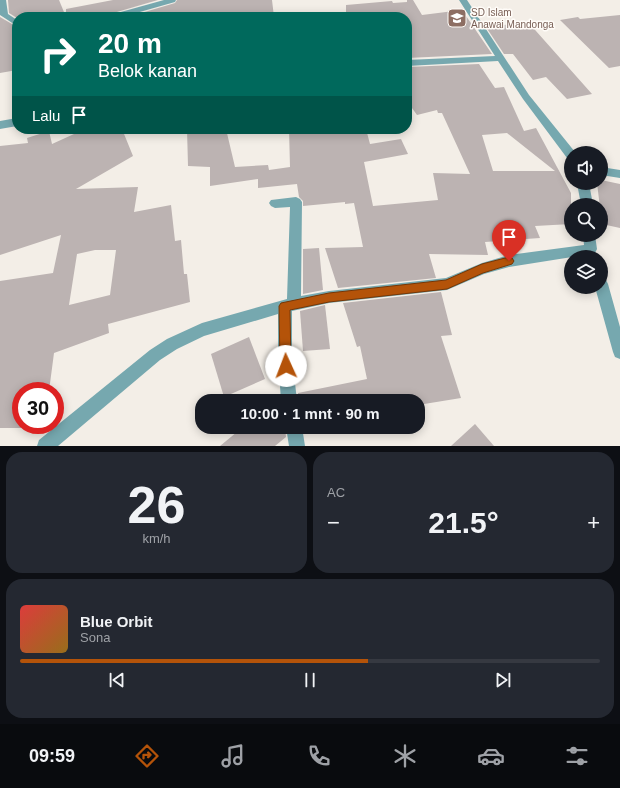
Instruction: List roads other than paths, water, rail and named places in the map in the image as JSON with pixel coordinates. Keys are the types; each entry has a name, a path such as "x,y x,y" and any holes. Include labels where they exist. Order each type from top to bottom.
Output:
{"street":[{"path":"2,0 4,15 12,21"},
{"path":"130,12 172,0"},
{"path":"464,0 526,97 565,146"},
{"path":"412,63 501,58"},
{"path":"0,125 12,123"},
{"path":"608,172 620,174"},
{"path":"275,203 296,202 285,356 288,394"},
{"path":"45,446 154,355 172,344 202,330 289,305 329,298 447,284 482,269 509,261 591,247"},
{"path":"604,294 620,352"},
{"path":"295,434 297,446"}],"place":[{"name":"SD Islam Anawai Mandonga","path":"457,18"}]}
